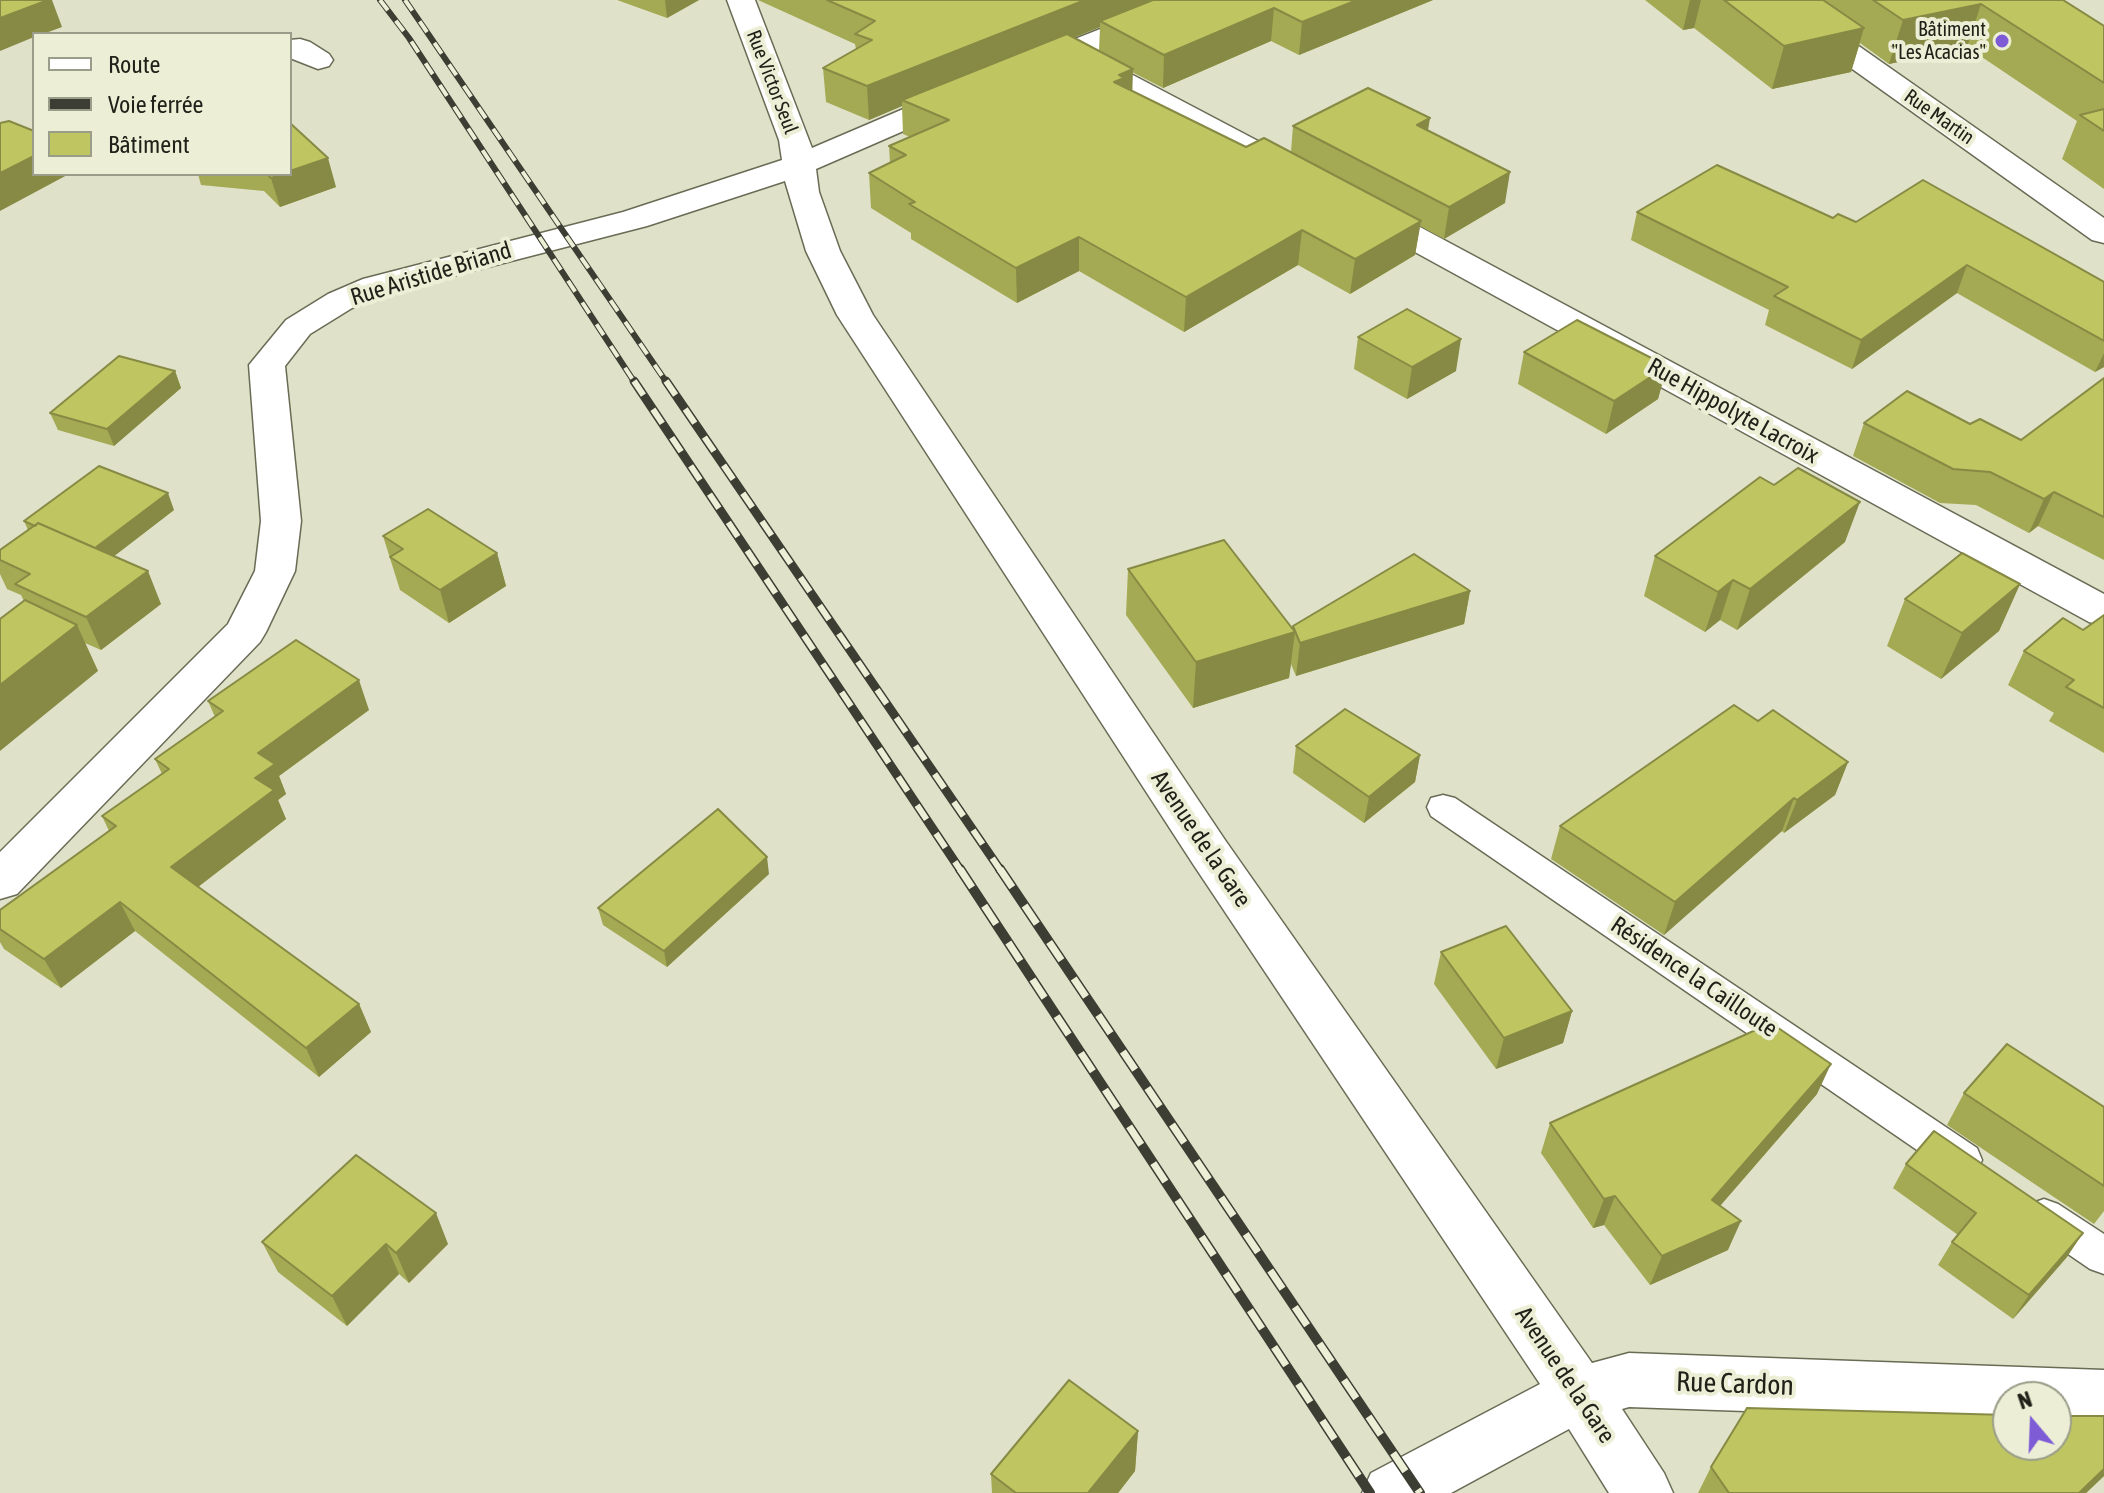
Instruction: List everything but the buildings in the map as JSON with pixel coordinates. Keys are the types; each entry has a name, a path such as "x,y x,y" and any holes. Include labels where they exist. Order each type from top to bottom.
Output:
{"street":[{"name":"Rue Victor Seul","path":"741,0 795,140 799,165"},
{"name":"Rue Aristide Briand","path":"0,881 245,632 275,571 281,521 267,365 298,327 340,301 375,286 635,219 731,190 799,165 990,83 1199,0"},
{"name":"Rue Martin","path":"1774,0 2104,233"},
{"path":"292,49 300,48 318,60"},
{"name":"Rue Hippolyte Lacroix","path":"1066,52 2104,612"},
{"name":"Avenue de la Gare","path":"799,165 803,192 823,251 855,315 1209,852 1579,1393 1643,1493"},
{"name":"Rue Cardon","path":"1392,1493 1579,1393 1629,1380 2104,1397"}],"lane":[{"name":"Résidence la Cailloute","path":"1443,807 2104,1256"}],"railway":[{"path":"380,0 409,38 635,383"},
{"path":"405,0 667,383"},
{"path":"634,381 961,871"},
{"path":"666,381 1001,871"},
{"path":"960,869 1370,1493"},
{"path":"1000,869 1420,1493"}],"place":[{"name":"Bâtiment \"Les Acacias\"","path":"2002,41"}]}
